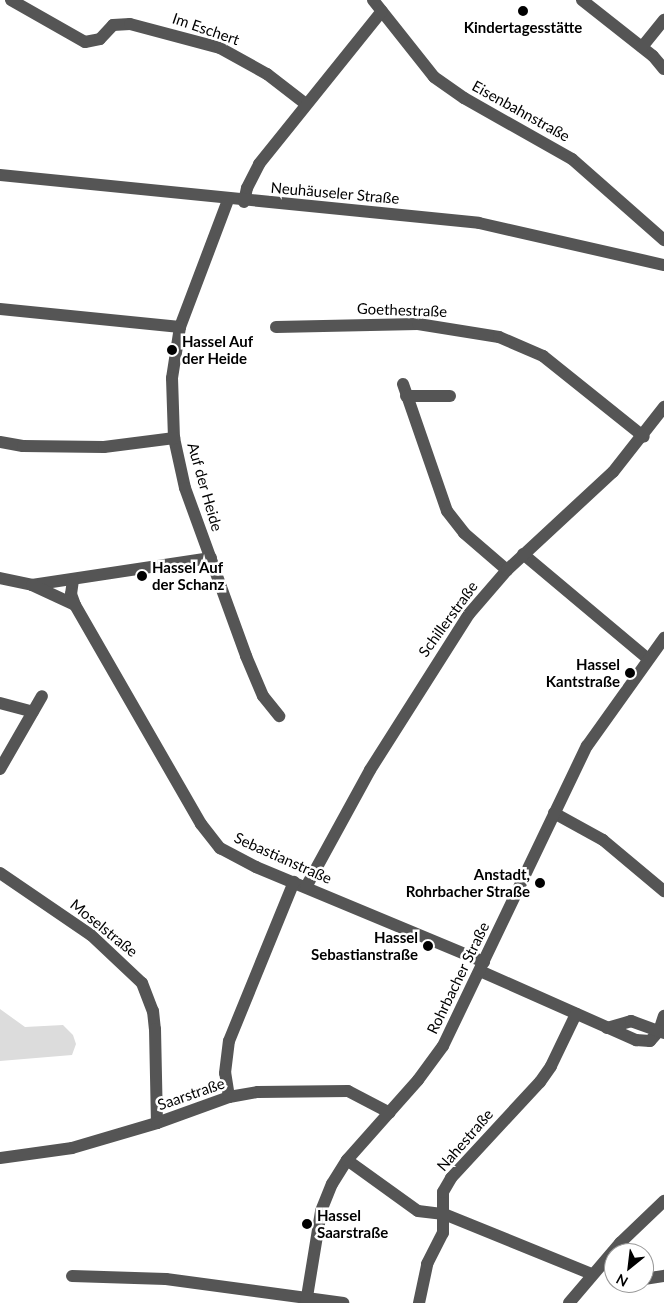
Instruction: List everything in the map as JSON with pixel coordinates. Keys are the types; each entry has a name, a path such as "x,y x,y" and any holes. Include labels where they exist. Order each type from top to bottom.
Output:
{"street":[{"name":"Im Eschert","path":"11,0 85,42 100,39 113,25 130,24 220,48 267,74 306,104"},
{"name":"Eisenbahnstraße","path":"373,0 420,63 441,83 572,159 664,240"},
{"path":"582,0 642,47 664,69"},
{"path":"244,202 247,188 259,164 382,11"},
{"path":"642,47 664,20"},
{"name":"Neuhäuseler Straße","path":"0,175 244,202 479,223 664,265"},
{"name":"Auf der Heide","path":"228,200 180,327 172,378 174,438 185,488 258,685 279,716"},
{"path":"0,309 180,327"},
{"name":"Goethestraße","path":"276,327 418,324 499,338 543,356 644,437"},
{"path":"450,396 404,390 447,511 464,533 506,570"},
{"name":"Schillerstraße","path":"306,887 414,697 469,614 506,570 594,492 644,437 664,407"},
{"path":"0,442 31,446 104,447 174,438"},
{"path":"523,554 648,659"},
{"path":"32,585 211,558"},
{"path":"0,578 32,585 75,605"},
{"name":"Sebastianstraße","path":"73,580 71,594 75,605 210,838 236,858 306,887 482,966 607,1028 642,1041 650,1041 662,1032"},
{"name":"Rohrbacher Straße","path":"306,1300 321,1211 332,1184 347,1160 390,1113 443,1046 554,813 595,732 664,638"},
{"path":"0,769 42,696"},
{"path":"0,703 33,712"},
{"path":"554,813 603,840 664,891"},
{"name":"Moselstraße","path":"0,873 91,935 142,984 153,1011 155,1029 157,1123"},
{"path":"229,1097 225,1073 229,1041 294,882"},
{"name":"Nahestraße","path":"419,1303 427,1264 443,1233 444,1214 441,1198 451,1178 540,1082 551,1066 576,1014"},
{"path":"662,1032 664,1016"},
{"name":"Saarstraße","path":"0,1158 72,1148 157,1123 229,1097 258,1092 336,1089 360,1094 390,1113"},
{"path":"347,1160 418,1211 444,1214 592,1274"},
{"path":"627,1243 664,1201"},
{"path":"569,1303 592,1274 604,1266"},
{"path":"72,1276 166,1279 306,1300 343,1303"}],"shaded area":[{"path":"0,1009 25,1027 63,1025 73,1035 76,1044 72,1055 0,1061"}],"place":[{"name":"Kindertagesstätte","path":"523,11"},
{"name":"Hassel Auf der Heide","path":"172,350"},
{"name":"Hassel Auf der Schanz","path":"142,576"},
{"name":"Hassel Kantstraße","path":"630,673"},
{"name":"Anstadt, Rohrbacher Straße","path":"540,883"},
{"name":"Hassel Sebastianstraße","path":"428,946"},
{"name":"Hassel Saarstraße","path":"307,1224"}]}
